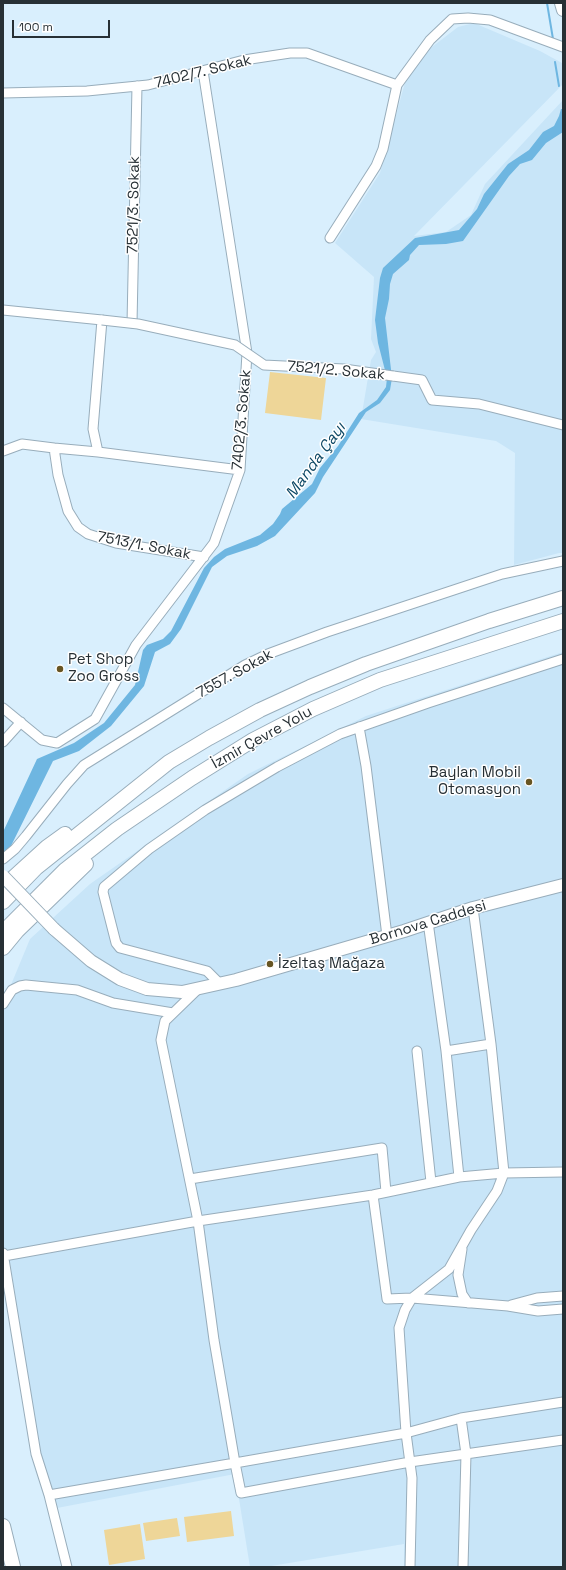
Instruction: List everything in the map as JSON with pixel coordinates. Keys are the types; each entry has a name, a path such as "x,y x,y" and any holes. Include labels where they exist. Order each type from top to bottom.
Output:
{"highway":[{"name":"İzmir Çevre Yolu","path":"3,902 36,868 169,762 241,720 310,687 366,664 563,598"},
{"name":"İzmir Çevre Yolu","path":"3,932 65,870 117,828 192,778 253,740 346,694 380,680 563,621"},
{"path":"3,887 47,847 169,762"},
{"path":"3,948 17,931 84,866 192,778"},
{"path":"3,1526 13,1567"}],"main road":[{"path":"562,3 563,10"},
{"name":"Bornova Caddesi","path":"3,876 54,929 91,961 120,979 147,989 182,992 220,984 387,936 473,908 563,885"}],"street":[{"path":"330,238 376,166 383,149 397,85 430,40 452,19 468,18 490,20 563,46"},
{"name":"7402/7. Sokak","path":"3,93 86,91 148,85 244,60 300,52 307,53 397,85"},
{"name":"7402/3. Sokak","path":"21,722 42,740 57,743 95,719 136,645 214,543 240,470 247,353 203,71"},
{"name":"7521/3. Sokak","path":"132,323 137,86"},
{"name":"7521/2. Sokak","path":"3,310 132,323 235,344 264,365 344,369 422,380 432,400 479,404 563,425"},
{"path":"98,452 93,429 102,320"},
{"path":"3,451 22,444 240,470"},
{"name":"7513/1. Sokak","path":"54,448 58,475 68,511 73,521 83,531 116,543 204,557"},
{"name":"7557. Sokak","path":"3,859 19,845 67,784 84,765 245,665 268,654 327,632 502,574 563,561"},
{"path":"220,984 207,971 120,948 116,943 103,892 104,887 149,849 205,810 277,767 340,734 428,703 563,660"},
{"path":"3,708 21,722 3,742"},
{"path":"359,727 366,766 387,936"},
{"path":"410,1567 412,1478 406,1433 399,1328 412,1298 449,1269 464,1242 497,1191 504,1173 491,1044 473,908"},
{"path":"428,922 446,1051 459,1177"},
{"path":"3,1004 12,990 20,986 26,986 77,990 113,1003 173,1013"},
{"path":"198,989 165,1021 161,1040 198,1221 214,1340 241,1493 410,1462 563,1440"},
{"path":"446,1051 491,1044"},
{"path":"417,1051 431,1182"},
{"path":"190,1179 382,1148 386,1192"},
{"path":"67,1567 49,1495 36,1454 4,1255 198,1221 373,1195 459,1177 504,1173 563,1172"},
{"path":"373,1195 387,1298 412,1298 508,1306 538,1311 563,1309"},
{"path":"464,1242 458,1274 462,1294 468,1303"},
{"path":"508,1306 538,1298 563,1296"},
{"path":"49,1495 406,1433 461,1418 563,1402"},
{"path":"461,1418 466,1454 463,1567"}],"shaded area":[{"path":"474,23 540,51 562,63 563,66 563,84 414,236 446,232 471,215 485,184 563,100 563,553 514,565 515,453 496,441 361,419 371,360 376,352 371,339 374,277 335,243 380,173 406,79 428,50 458,27"},
{"path":"270,372 326,378 321,420 265,413"},
{"path":"563,652 563,1567 404,1567 404,1544 265,1567 250,1567 235,1474 57,1508 39,1454 10,1262 3,1248 3,1004 30,939 90,884 248,774 366,716"},
{"path":"231,1511 234,1536 187,1542 184,1517"},
{"path":"177,1518 180,1536 146,1541 143,1523"},
{"path":"140,1524 145,1559 109,1565 104,1530"}],"water":[{"path":"561,109 563,109 563,132 546,143 532,160 520,164 509,176 463,241 446,244 419,245 410,255 409,260 393,274 385,318 392,378 390,390 380,403 366,412 323,477 315,493 275,536 257,546 227,556 212,567 181,629 170,644 155,652 144,686 111,726 79,751 53,761 9,850 3,856 3,832 37,759 74,743 104,723 135,685 143,650 147,645 163,639 171,631 204,568 214,557 225,549 260,535 273,524 282,509 312,484 320,468 338,446 359,413 377,400 386,387 387,378 378,343 375,320 380,278 383,268 415,238 459,230 477,209 484,194 508,164 529,150 543,132 554,126"}],"waterway":[{"path":"547,3 553,39"},
{"path":"555,62 559,86"}],"place":[{"name":"Pet Shop Zoo Gross","path":"60,669"},
{"name":"Baylan Mobil Otomasyon","path":"529,782"},
{"name":"İzeltaş Mağaza","path":"270,964"}],"water label":[{"name":"Manda Çayı","path":"316,461"}]}
